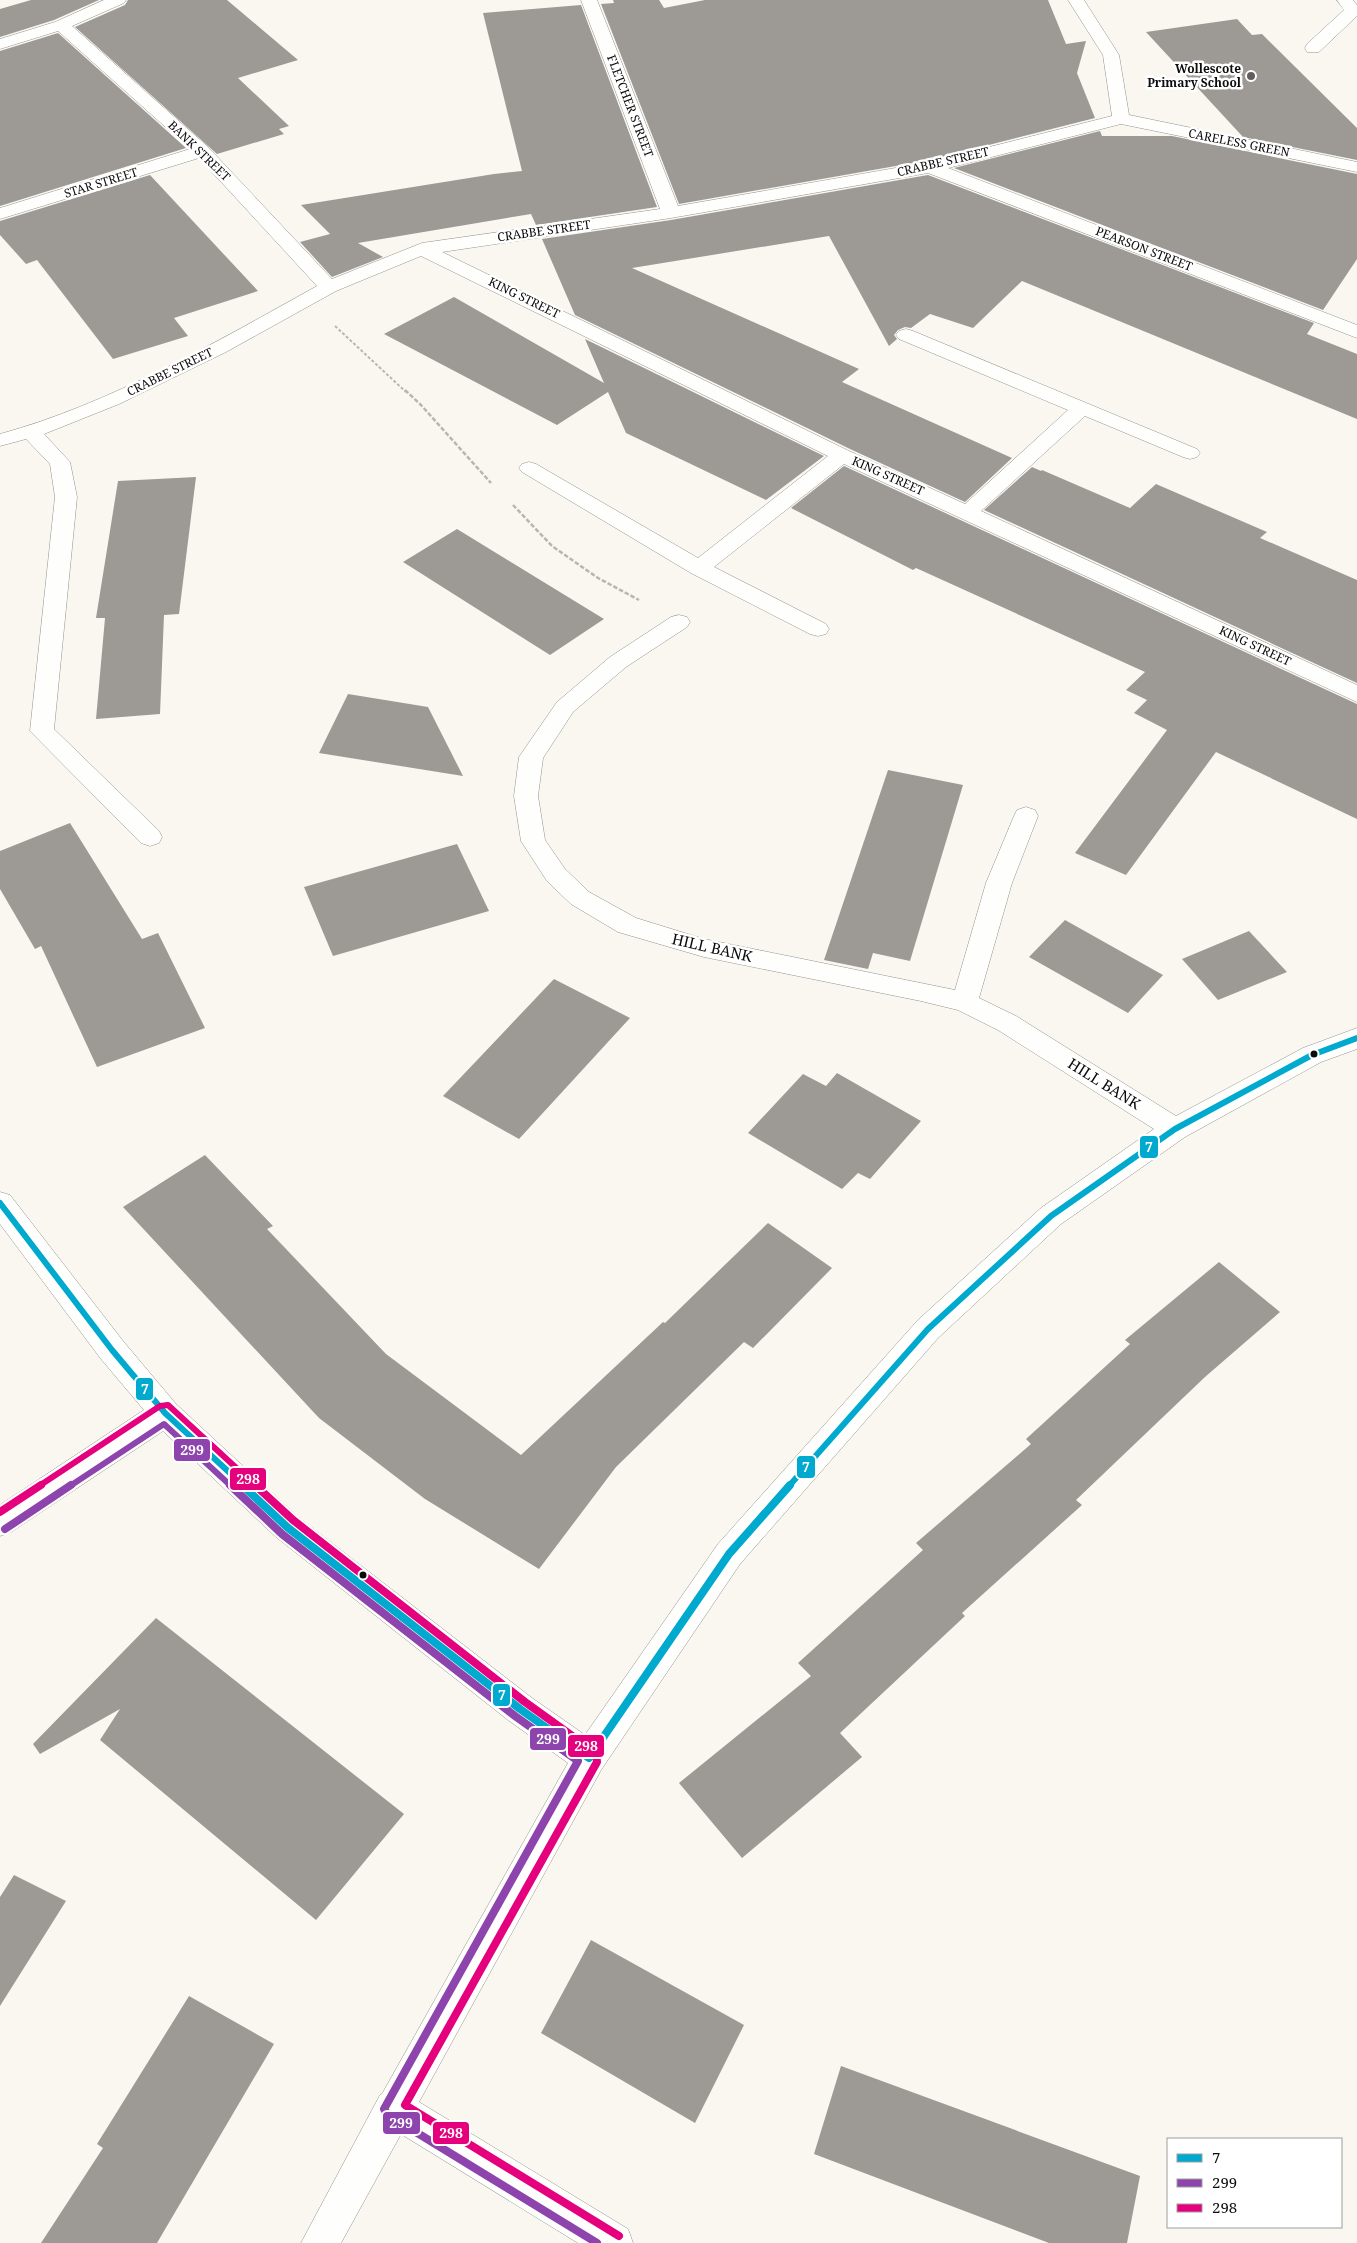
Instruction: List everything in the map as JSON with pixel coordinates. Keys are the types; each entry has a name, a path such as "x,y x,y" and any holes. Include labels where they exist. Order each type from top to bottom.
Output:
{"street":[{"path":"0,44 61,25 118,0"},
{"name":"FLETCHER STREET","path":"589,0 671,213"},
{"path":"1076,0 1111,56 1121,119"},
{"path":"1312,48 1353,11 1344,0"},
{"name":"BANK STREET","path":"61,25 202,151 329,286"},
{"name":"CRABBE STREET","path":"0,440 30,432 112,400 220,348 329,286 422,249 671,213 930,167 1121,119"},
{"name":"CARELESS GREEN","path":"1121,119 1357,167"},
{"name":"STAR STREET","path":"0,214 202,151"},
{"name":"PEARSON STREET","path":"930,167 1357,332"},
{"name":"KING STREET","path":"422,249 842,455 1357,694"},
{"path":"906,335 1190,453"},
{"path":"968,512 1083,407"},
{"path":"30,432 60,462 66,497 42,731 150,838"},
{"path":"700,568 842,455"},
{"path":"529,468 700,568 818,629"},
{"name":"HILL BANK","path":"679,622 618,662 565,707 531,757 526,796 533,840 556,875 580,898 627,925 704,948 921,991 965,1002 1007,1023 1175,1129"},
{"path":"965,1002 999,883 1026,816"},
{"path":"320,2243 393,2108 589,1758 729,1554 928,1329 1051,1216 1175,1129 1312,1055 1357,1038"},
{"path":"0,1203 112,1350 165,1413 286,1527 520,1709 589,1758"},
{"path":"0,1522 165,1413"},
{"path":"393,2108 614,2243"}],"building":[{"path":"31,0 99,0 54,20 0,37 0,9"},
{"path":"128,0 227,0 298,60 238,78 289,126 279,129 284,134 217,154 75,27 125,5"},
{"path":"613,0 659,0 664,8 705,0 1048,0 1066,44 1086,41 1077,73 1095,118 930,160 679,204 601,4 614,3"},
{"path":"581,5 657,207 536,225 531,214 358,243 383,257 332,277 300,242 330,234 301,205 522,171 483,13"},
{"path":"1237,19 1252,35 1262,34 1357,128 1357,160 1243,137 1146,32"},
{"path":"58,33 186,148 0,206 0,51"},
{"path":"1100,131 1102,136 1172,136 1357,174 1357,259 1323,310 954,168"},
{"path":"150,175 258,291 174,318 188,336 113,359 37,260 26,264 0,235 0,221"},
{"path":"928,175 1314,323 1307,334 1357,354 1357,419 1022,281 973,328 930,314 911,328 905,327 898,330 894,335 897,339 889,346 829,236 632,268 859,369 842,382 1012,458 965,502 850,449 575,315 542,239 671,220"},
{"path":"454,297 604,383 585,339 824,456 766,500 626,433 608,392 557,425 384,334"},
{"path":"844,466 1357,704 1357,819 1216,752 1126,875 1075,853 1167,730 1134,713 1147,700 1126,690 1145,672 916,568 913,570 791,508"},
{"path":"1032,467 1130,508 1156,484 1267,532 1260,538 1357,580 1357,683 984,510"},
{"path":"196,477 179,614 164,615 160,714 96,719 105,618 96,618 118,481"},
{"path":"457,529 604,619 550,655 403,562"},
{"path":"348,694 428,707 463,776 319,753"},
{"path":"888,770 963,785 910,961 873,953 868,969 824,960"},
{"path":"70,823 142,939 158,933 205,1028 97,1067 41,946 35,949 0,889 0,851"},
{"path":"457,844 489,911 333,956 304,887"},
{"path":"1065,920 1163,975 1128,1013 1029,957"},
{"path":"1249,931 1287,972 1218,1000 1182,959"},
{"path":"554,979 630,1018 519,1139 443,1096"},
{"path":"837,1073 921,1121 870,1179 858,1173 842,1189 748,1133 803,1074 826,1086"},
{"path":"205,1155 273,1226 267,1229 386,1354 521,1455 663,1322 665,1323 768,1223 832,1268 753,1348 744,1342 616,1467 539,1569 425,1499 319,1418 123,1207"},
{"path":"1219,1262 1280,1312 1205,1377 1076,1500 1082,1505 962,1613 965,1616 840,1733 862,1757 742,1858 679,1783 811,1676 798,1663 923,1550 916,1543 1031,1444 1026,1439 1130,1344 1125,1340"},
{"path":"156,1618 404,1814 316,1920 100,1740 120,1709 40,1754 33,1744"},
{"path":"14,1875 66,1901 0,2006 0,1897"},
{"path":"591,1940 744,2025 695,2123 541,2033"},
{"path":"189,1996 274,2044 157,2243 41,2243 103,2148 97,2144"},
{"path":"841,2066 1140,2176 1127,2243 1049,2243 814,2154"}],"transit line":[{"name":"7","path":"0,1203 112,1350 165,1413 287,1527 520,1709 589,1758 729,1554 928,1329 1051,1216 1175,1129 1312,1055 1357,1038"},
{"name":"298","path":"0,1512 160,1406 168,1405 293,1520 525,1702 596,1753 597,1762 405,2105 619,2236"},
{"name":"299","path":"5,1529 164,1424 282,1534 515,1716 578,1761 384,2109 388,2115 597,2243"}],"place":[{"name":"Wollescote Primary School","path":"1251,76"}]}
